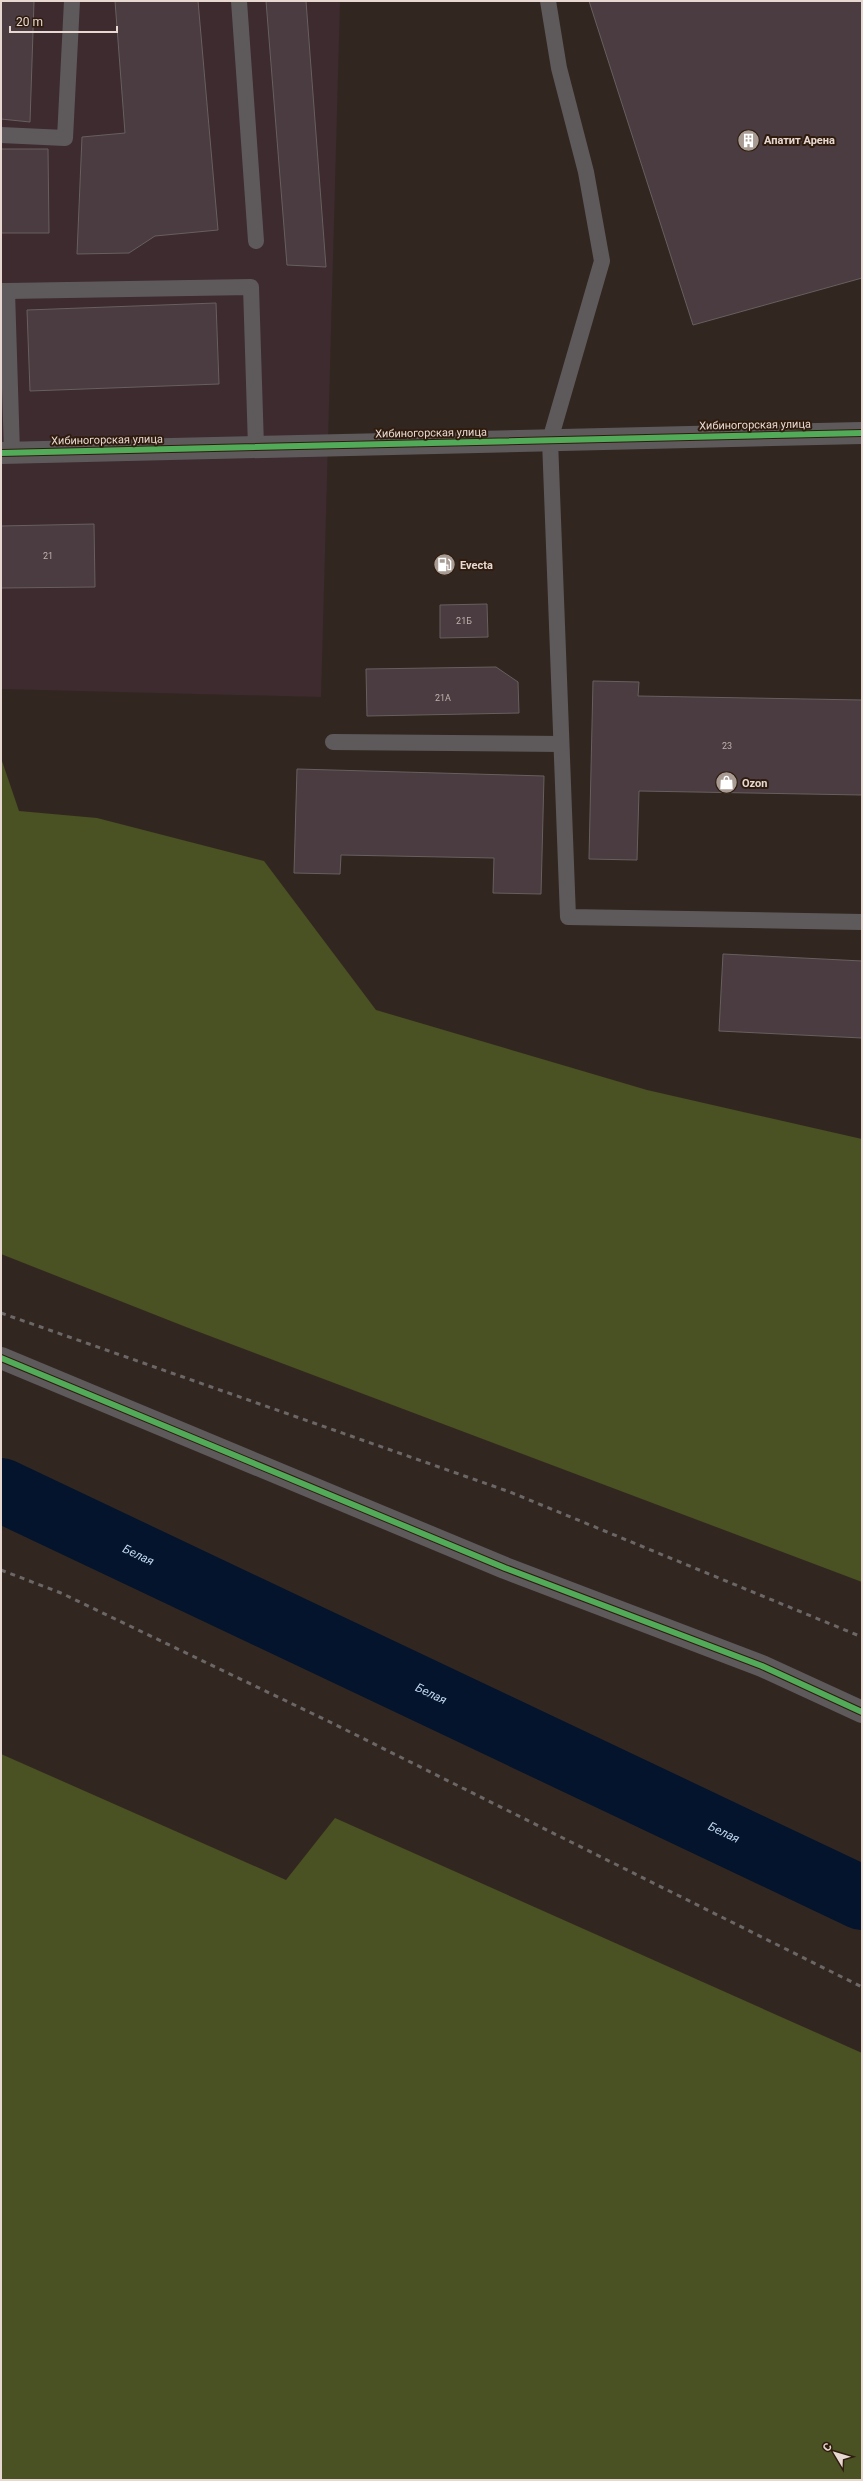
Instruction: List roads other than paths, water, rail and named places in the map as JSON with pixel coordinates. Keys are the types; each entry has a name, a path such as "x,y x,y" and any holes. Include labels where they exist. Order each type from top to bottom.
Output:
{"street":[{"name":"Хибиногорская улица","path":"7,453 862,433"},
{"path":"1,1358 505,1568 762,1666 862,1712"}],"lane":[{"path":"1,135 65,138 72,1"},
{"path":"239,1 256,241"},
{"path":"548,1 559,68 586,172 602,261 550,440 568,917 862,922"},
{"path":"7,453 4,291 251,287 256,447"},
{"path":"333,742 561,744"}],"waterway":[{"name":"Белая","path":"1,1490 862,1898"}],"railway":[{"path":"1,1313 510,1492 862,1637"},
{"path":"1,1570 61,1593 330,1722 862,1987"}],"place":[{"name":"Апатит Арена","path":"748,140"},
{"name":"Evecta","path":"445,565"},
{"name":"Ozon","path":"727,783"}]}
